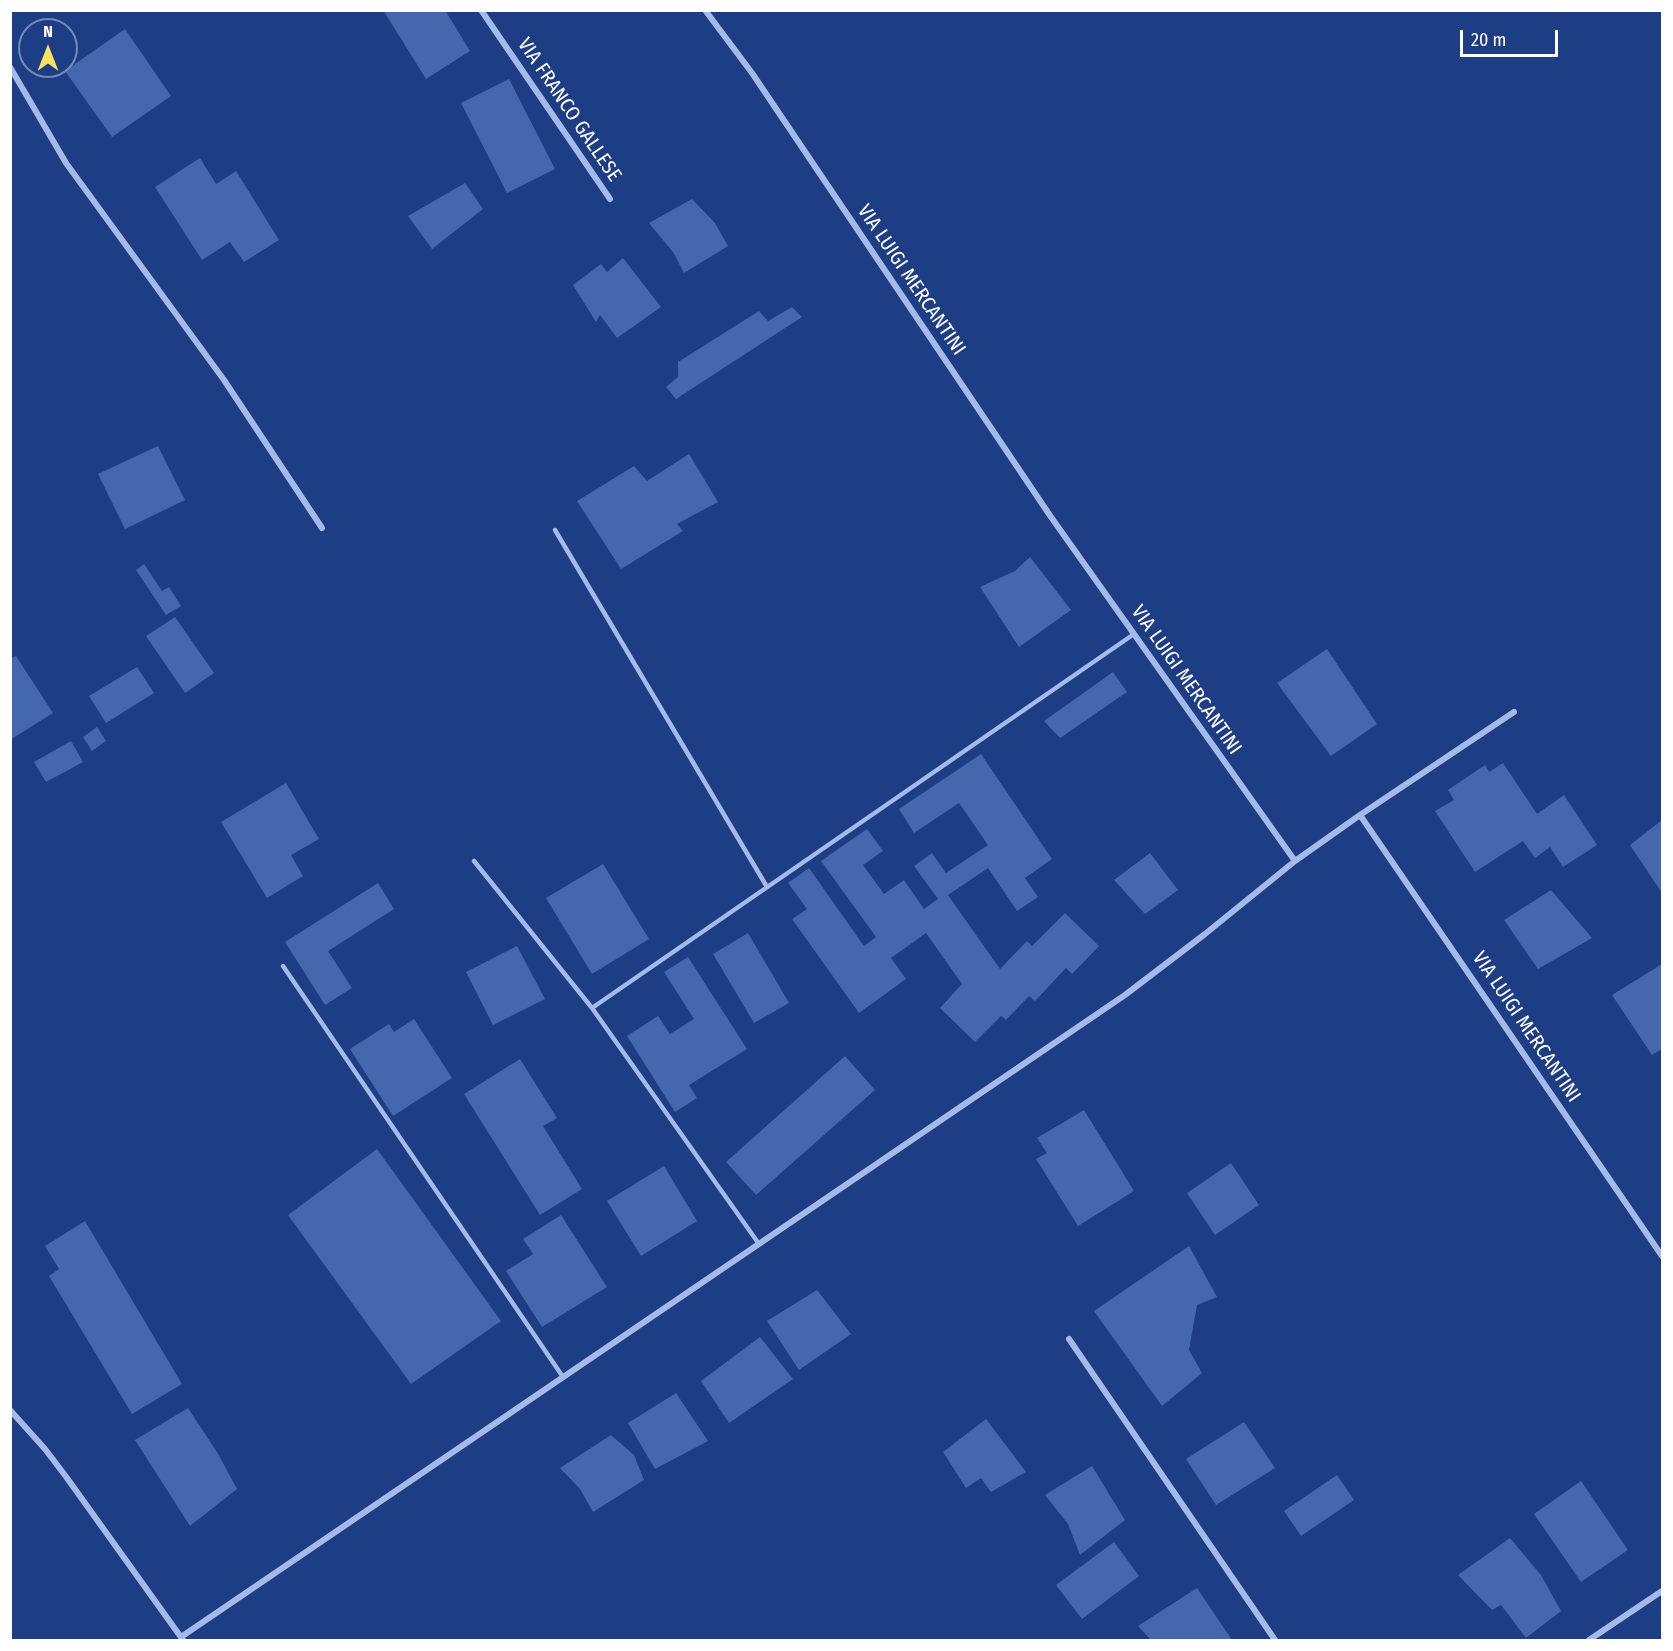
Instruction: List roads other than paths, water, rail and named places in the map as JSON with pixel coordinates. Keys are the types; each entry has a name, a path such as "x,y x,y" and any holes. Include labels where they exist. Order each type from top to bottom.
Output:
{"street":[{"name":"VIA FRANCO GALLESE","path":"481,10 610,198"},
{"name":"VIA LUIGI MERCANTINI","path":"705,10 752,73 1051,517 1295,861"},
{"path":"10,67 66,163 224,380 322,528"},
{"path":"10,1410 62,1471 182,1639 1125,995 1295,861 1514,712"},
{"name":"VIA LUIGI MERCANTINI","path":"1360,815 1662,1256"},
{"path":"1069,1339 1275,1641"},
{"path":"1589,1641 1662,1590"}],"lane":[{"path":"555,530 766,887"},
{"path":"592,1008 1134,634"},
{"path":"474,861 592,1008 759,1244"},
{"path":"283,966 563,1377"}]}
